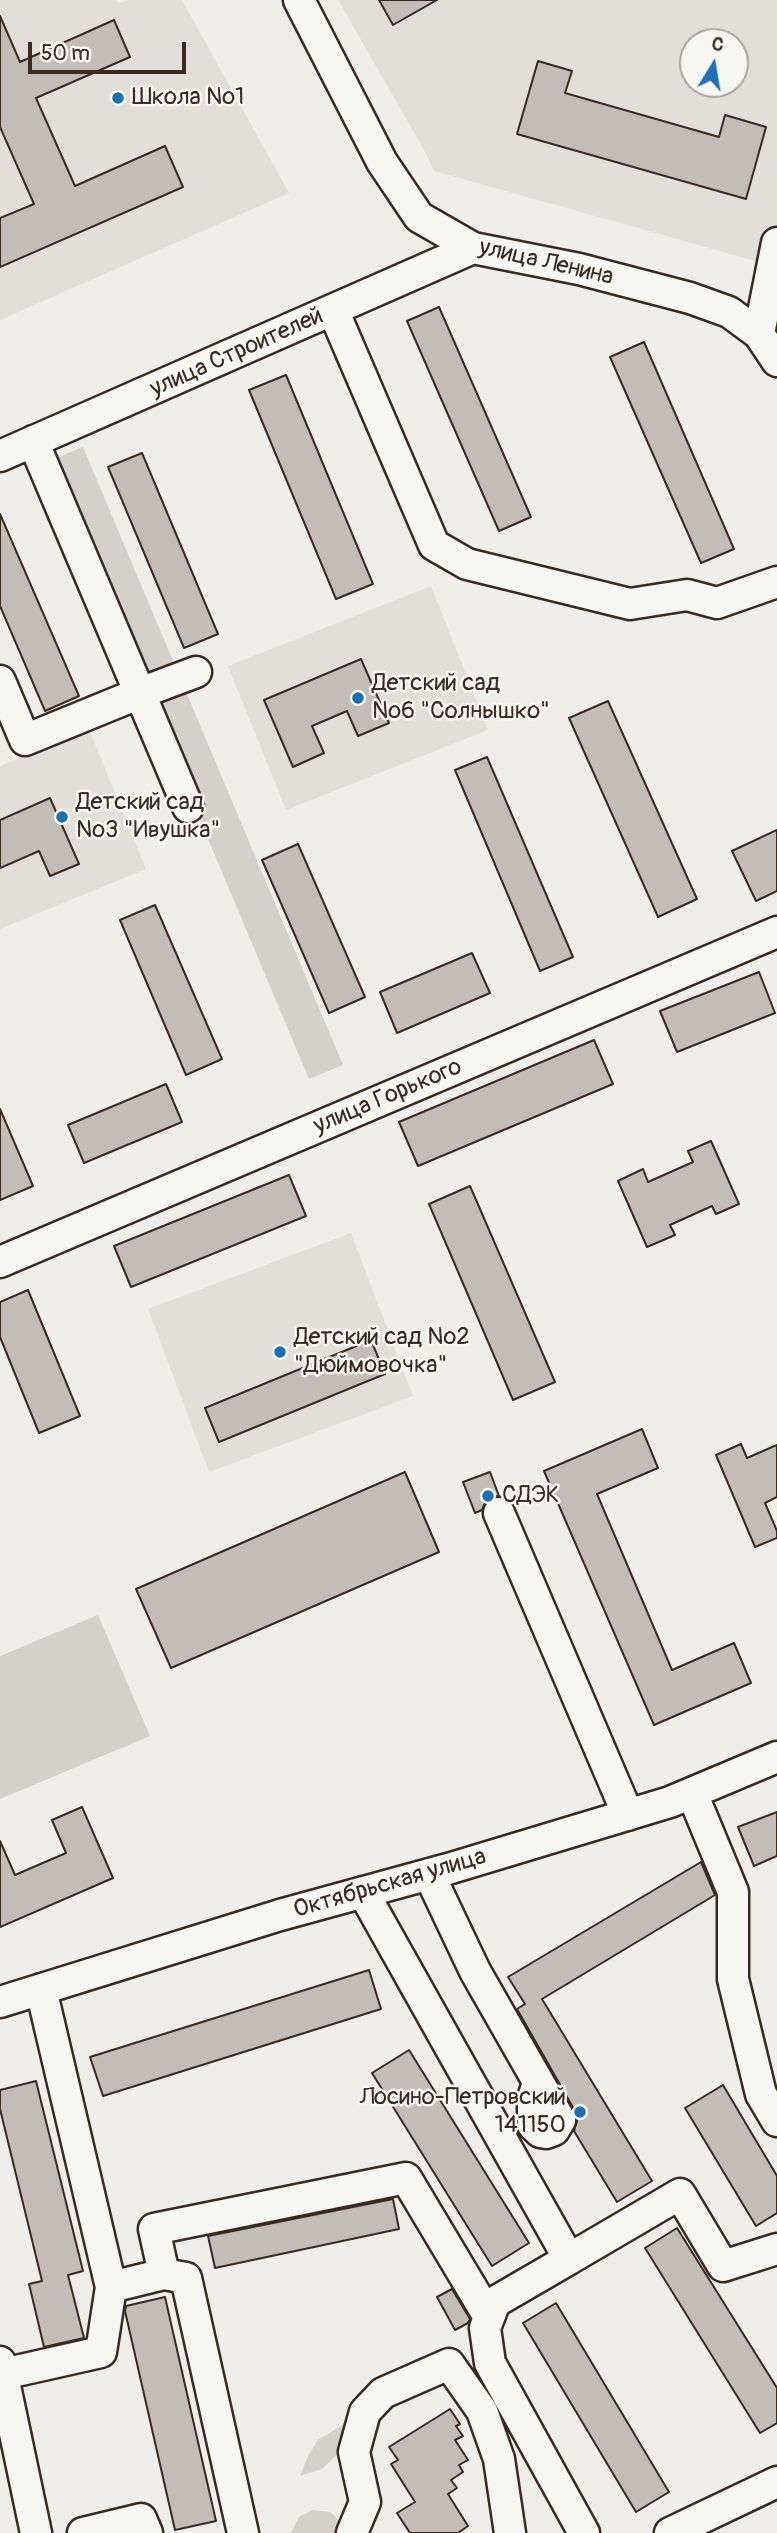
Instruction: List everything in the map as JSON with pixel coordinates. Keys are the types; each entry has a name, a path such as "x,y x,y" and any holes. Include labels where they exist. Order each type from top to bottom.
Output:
{"street":[{"name":"улица Ленина","path":"299,0 382,162 419,217 473,248 579,270 690,298 729,312 759,334 777,361"},
{"path":"759,334 777,243"},
{"name":"улица Строителей","path":"0,456 473,248"},
{"path":"333,310 435,545 467,564 631,604 687,595 718,603 777,582"},
{"path":"33,442 188,807"},
{"path":"0,681 26,740 139,692 196,672"},
{"name":"улица Горького","path":"0,1262 777,932"},
{"path":"499,1514 628,1815"},
{"name":"Октябрьская улица","path":"0,2002 628,1815 692,1793 777,1757"},
{"path":"692,1793 733,1892 733,1979 761,2094 777,2121"},
{"path":"429,1874 477,1975 538,2083"},
{"path":"363,1892 569,2259"},
{"path":"36,2533 1,2368 101,2352 111,2287 41,1989"},
{"path":"164,2274 155,2229 406,2178 489,2317"},
{"path":"584,2533 490,2363 485,2328 495,2302 680,2194 723,2266 777,2249"},
{"path":"111,2287 164,2274 186,2278 243,2533"},
{"path":"352,2533 365,2502 354,2452 365,2412 383,2393 449,2364 482,2411 499,2459 510,2533"},
{"path":"670,2533 777,2482"},
{"path":"83,2533 141,2519 147,2533"}],"shaded area":[{"name":"Школа №1","path":"0,0 115,0 120,3 129,0 182,0 289,193 0,320"},
{"path":"338,0 777,0 777,267 434,171"},
{"path":"83,447 343,1065 309,1079 49,461"},
{"name":"Детский сад №6 \"Солнышко\"","path":"431,586 488,730 286,810 228,666"},
{"name":"Детский сад №3 \"Ивушка\"","path":"89,729 146,869 0,929 0,766"},
{"name":"Детский сад №2 \"Дюймовочка\"","path":"351,1233 413,1396 209,1472 148,1309"},
{"path":"98,1615 150,1736 0,1799 0,1656"},
{"path":"344,2424 344,2440 337,2455 322,2469 300,2476 318,2440"},
{"path":"313,2510 330,2512 337,2518 344,2533 291,2533 299,2517"}],"building":[{"path":"379,0 437,0 393,25"},
{"path":"0,16 20,62 114,20 130,57 36,98 75,186 165,146 183,187 0,267 0,218 34,204 0,127"},
{"path":"538,61 572,71 565,93 719,137 725,115 766,127 746,199 517,134"},
{"path":"439,307 531,517 499,531 407,321"},
{"path":"644,342 734,549 701,563 610,357"},
{"path":"286,375 373,584 336,599 249,390"},
{"path":"142,453 218,634 184,648 108,467"},
{"path":"0,514 79,696 45,711 0,606"},
{"name":"Детский сад №6 \"Солнышко\"","path":"361,659 389,723 358,736 347,711 312,726 324,753 293,767 264,700"},
{"path":"608,701 697,899 658,917 569,718"},
{"path":"487,757 573,957 540,971 455,770"},
{"name":"Детский сад №3 \"Ивушка\"","path":"50,798 79,864 50,876 39,851 0,868 0,820"},
{"path":"777,830 777,891 756,901 732,851"},
{"path":"298,844 365,997 329,1013 262,860"},
{"path":"155,905 222,1059 186,1075 120,920"},
{"path":"472,953 490,993 397,1033 380,992"},
{"path":"759,972 775,1013 677,1052 660,1011"},
{"path":"594,1040 613,1084 418,1166 399,1122"},
{"path":"166,1084 182,1122 84,1163 68,1125"},
{"path":"0,1109 33,1186 0,1200"},
{"path":"711,1141 739,1204 716,1214 712,1206 670,1225 675,1235 647,1247 618,1181 643,1169 648,1182 693,1162 688,1151"},
{"path":"289,1175 306,1216 131,1287 114,1246"},
{"path":"470,1186 555,1382 513,1400 429,1204"},
{"path":"28,1290 80,1416 39,1433 0,1337 0,1302"},
{"path":"371,1340 385,1374 219,1442 205,1408"},
{"path":"642,1429 658,1468 597,1494 672,1670 734,1643 751,1683 654,1725 544,1471"},
{"path":"741,1444 747,1458 777,1445 777,1497 765,1503 777,1531 777,1538 755,1547 716,1455"},
{"path":"405,1472 439,1552 171,1668 136,1589"},
{"path":"490,1472 499,1496 492,1497 482,1510 475,1513 463,1482"},
{"path":"82,1807 113,1878 0,1927 0,1841 15,1875 66,1853 52,1820"},
{"path":"777,1812 777,1856 754,1866 738,1827"},
{"path":"701,1862 715,1895 542,1999 652,2181 617,2202 574,2131 577,2121 575,2111 517,2009 525,2004 508,1977"},
{"path":"369,1970 381,2009 103,2096 90,2057"},
{"path":"409,2050 529,2243 492,2266 372,2073"},
{"path":"36,2081 83,2271 68,2275 84,2338 44,2347 29,2284 42,2281 0,2109 0,2090"},
{"path":"723,2085 777,2176 777,2213 756,2226 685,2108"},
{"path":"393,2199 399,2229 215,2268 208,2236"},
{"path":"677,2228 777,2388 777,2423 760,2433 645,2248"},
{"path":"452,2289 470,2319 455,2330 437,2297"},
{"path":"165,2297 216,2521 175,2530 125,2311 126,2306"},
{"path":"556,2303 669,2492 636,2512 523,2323"},
{"path":"450,2409 460,2424 456,2426 463,2436 455,2440 468,2460 459,2465 463,2472 451,2480 457,2488 448,2494 468,2526 458,2533 410,2533 397,2513 415,2502 391,2464 398,2460 389,2447"}],"place":[{"name":"Школа №1","path":"118,98"},
{"name":"Детский сад №6 \"Солнышко\"","path":"358,698"},
{"name":"Детский сад №3 \"Ивушка\"","path":"62,817"},
{"name":"Детский сад №2 \"Дюймовочка\"","path":"280,1352"},
{"name":"СДЭК","path":"488,1496"},
{"name":"Лосино-Петровский 141150","path":"580,2112"}]}
